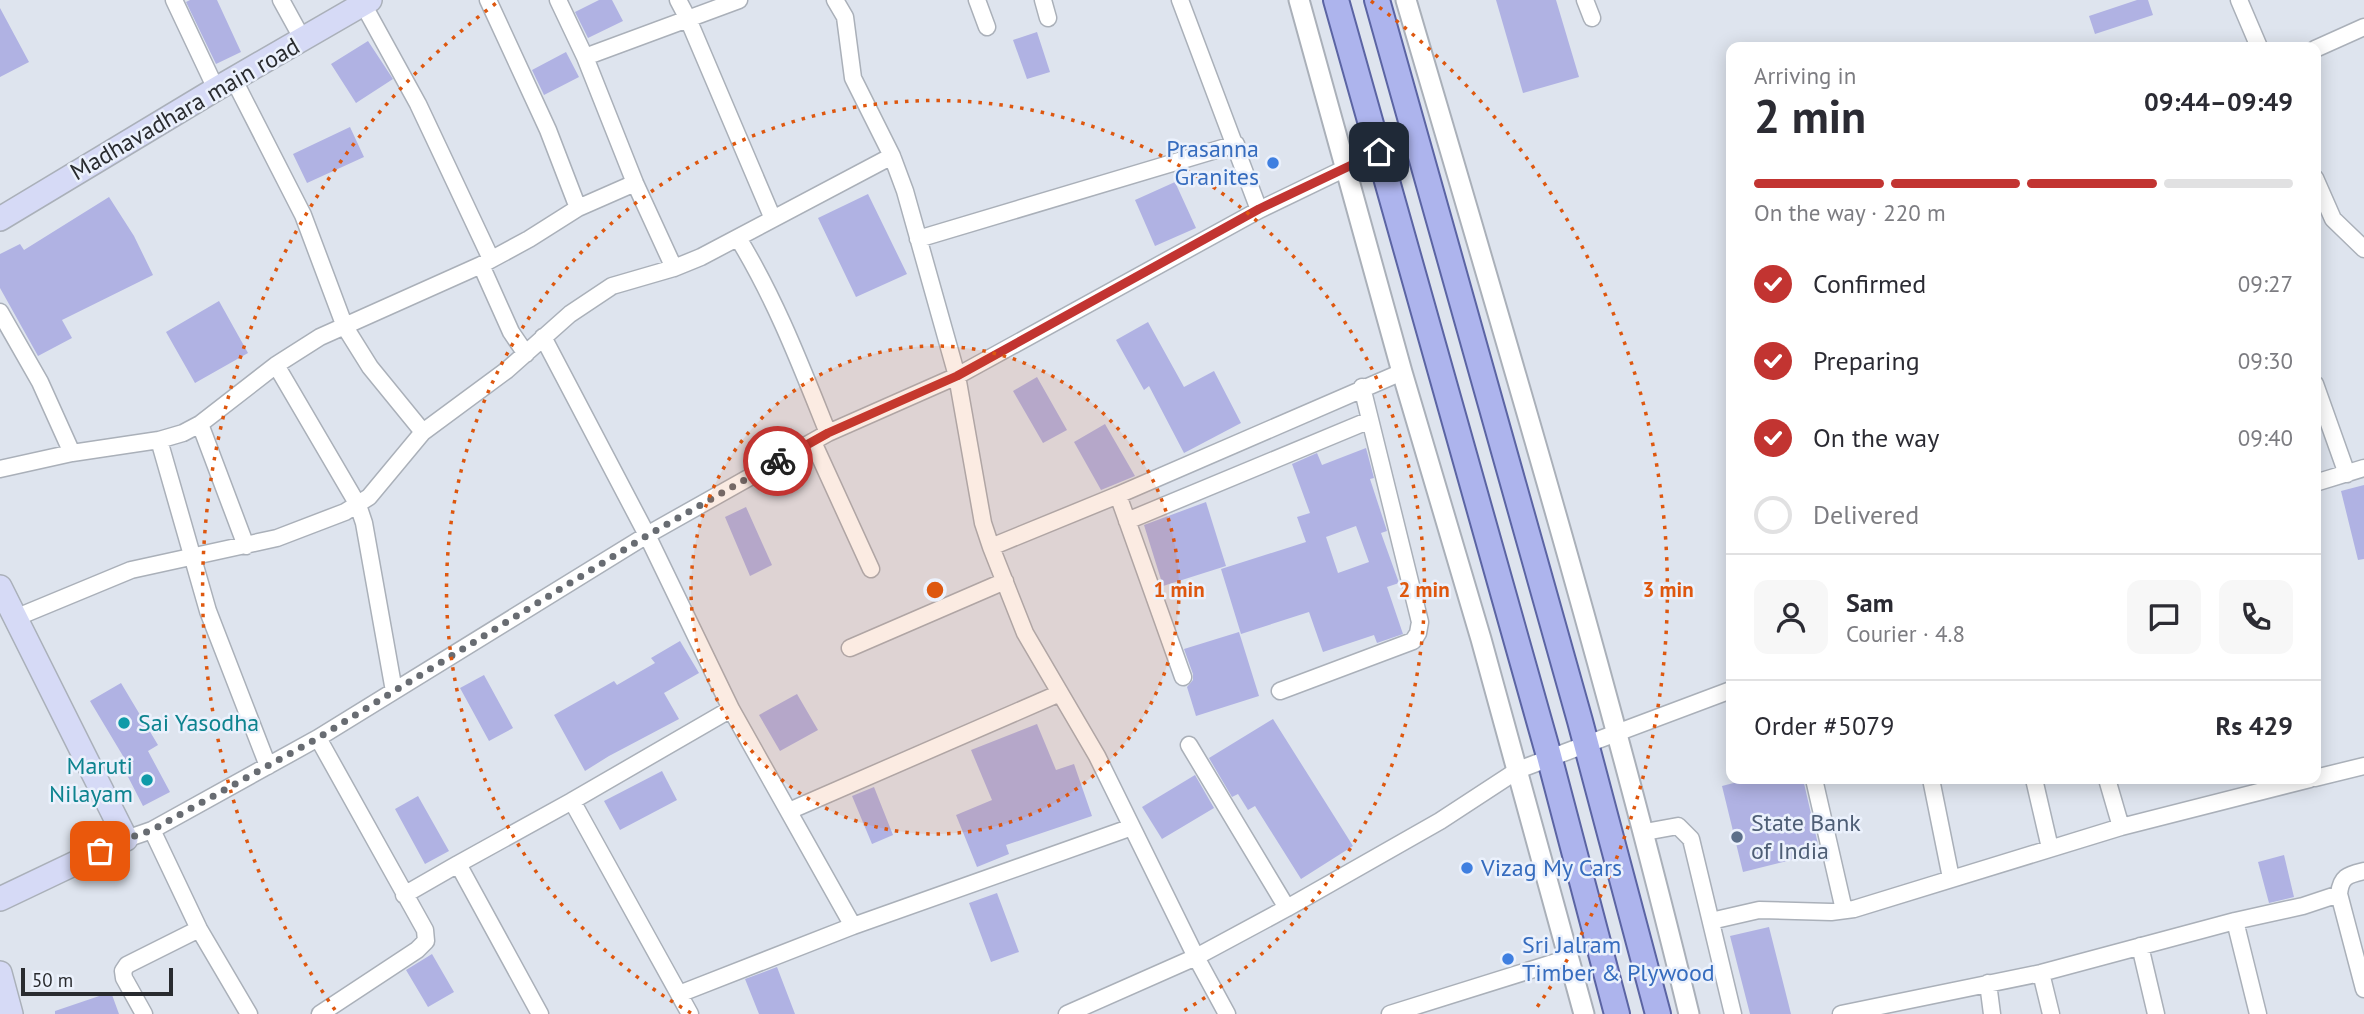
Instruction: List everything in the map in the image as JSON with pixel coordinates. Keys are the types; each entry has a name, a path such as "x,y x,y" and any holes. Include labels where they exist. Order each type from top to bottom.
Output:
{"main road":[{"path":"1336,0 1549,756 1617,1014"},
{"path":"1377,0 1587,744 1658,1014"},
{"name":"Madhavadhara main road","path":"0,219 367,2"},
{"path":"0,587 126,839 0,899"},
{"path":"0,973 11,1014"}],"street":[{"path":"174,0 225,85 278,163 303,215 345,327 370,367 423,432"},
{"path":"281,0 303,40"},
{"path":"488,0 548,130 578,208"},
{"path":"558,0 585,57 635,183 674,268"},
{"path":"678,0 774,219"},
{"path":"585,57 739,0"},
{"path":"835,0 845,17 853,78 892,156 918,239 957,376 984,523 991,547 1025,633 1097,756 1227,1014"},
{"path":"977,0 987,26"},
{"path":"1043,0 1048,18"},
{"path":"1180,0 1259,209"},
{"path":"1299,0 1402,372 1518,770 1584,1014"},
{"path":"1406,0 1595,646 1645,831 1689,1014"},
{"path":"1586,0 1592,18"},
{"path":"2239,0 2257,42"},
{"path":"367,2 424,115 486,262 511,332 526,354"},
{"path":"2321,46 2364,27"},
{"path":"918,239 1236,144"},
{"path":"126,839 152,830 318,738 648,535 828,433 957,376 1259,209 1379,152"},
{"path":"15,618 131,570 277,538 315,525 358,505 369,497 423,432 526,354 570,314 612,286 674,268 738,238 892,156"},
{"path":"0,469 183,433 200,424 276,365 320,337 486,262 578,208 635,183"},
{"path":"2321,192 2333,219 2364,249"},
{"path":"738,238 762,277 828,433"},
{"path":"0,312 40,382 72,453"},
{"path":"543,337 648,535 731,709 853,926"},
{"path":"276,365 358,505 369,543 394,691"},
{"path":"991,547 1402,372"},
{"path":"1280,691 1413,641 1419,632 1420,622 1362,387"},
{"path":"2321,401 2347,474"},
{"path":"1127,521 1370,420"},
{"path":"200,424 246,546"},
{"path":"159,439 208,611 268,766"},
{"path":"813,442 872,569"},
{"path":"2321,482 2364,468"},
{"path":"1118,495 1183,677"},
{"path":"850,648 1005,582"},
{"path":"1067,1014 1196,957 1287,908 1440,821 1518,770 1549,756 1726,692"},
{"path":"789,811 1060,693"},
{"path":"404,895 731,709"},
{"path":"318,738 425,930 426,941 329,1011"},
{"path":"1189,745 1287,908"},
{"path":"2321,776 2364,766"},
{"path":"1815,784 1844,910"},
{"path":"1932,784 1951,878"},
{"path":"2035,784 2050,848"},
{"path":"2108,784 2121,827"},
{"path":"1711,920 1759,910 1831,912 1854,909 2050,848 2271,784"},
{"path":"572,801 690,1014"},
{"path":"1645,831 1678,826 1691,839 1733,1014"},
{"path":"679,994 853,926 1132,827"},
{"path":"152,830 200,929 249,1014"},
{"path":"458,864 540,1014"},
{"path":"2364,871 2345,878 2340,883 2339,894 2364,989"},
{"path":"1851,1013 2040,973 2235,921 2303,906 2339,894"},
{"path":"2235,921 2258,1014"},
{"path":"144,1014 124,978 123,971 127,965 200,929"},
{"path":"2140,946 2156,1014"},
{"path":"1390,1014 1569,958"},
{"path":"2040,973 2051,1014"},
{"path":"1988,984 1992,1014"}],"building":[{"path":"217,0 241,52 216,64 186,2"},
{"path":"599,0 612,0 623,21 588,38 575,12"},
{"path":"1496,0 1556,0 1579,77 1523,93"},
{"path":"2137,0 2148,0 2153,15 2095,34 2089,16"},
{"path":"0,8 29,62 0,77"},
{"path":"1037,32 1050,72 1027,79 1013,40"},
{"path":"368,41 393,79 356,103 331,64"},
{"path":"566,52 579,77 544,95 532,70"},
{"path":"350,127 364,157 307,183 293,154"},
{"path":"1175,182 1196,228 1155,246 1135,200"},
{"path":"868,194 907,274 856,297 818,218"},
{"path":"109,197 134,236 153,275 62,320 72,338 38,356 0,288 0,254 20,244 24,250"},
{"path":"219,301 248,353 195,383 166,332"},
{"path":"1148,322 1184,387 1214,371 1241,423 1184,453 1149,386 1144,390 1116,340"},
{"path":"1037,377 1067,430 1043,443 1013,391"},
{"path":"1105,424 1135,476 1101,490 1074,442"},
{"path":"1366,448 1374,478 1370,479 1387,531 1381,533 1399,583 1387,587 1403,634 1377,643 1374,635 1323,652 1309,612 1241,634 1221,569 1306,542 1297,517 1310,513 1292,464 1317,453 1322,465","holes":["1356,526 1369,562 1338,573 1326,537"]},
{"path":"2364,485 2364,559 2358,560 2341,491"},
{"path":"1206,502 1226,566 1163,586 1144,525"},
{"path":"746,507 772,565 750,576 725,517"},
{"path":"1239,632 1259,696 1196,716 1187,687 1193,680 1193,674 1184,649"},
{"path":"680,641 699,673 664,693 679,719 585,771 554,715 614,681 617,685 655,663 651,658"},
{"path":"484,675 513,728 489,741 460,688"},
{"name":"Sai Yasodha","path":"121,683 158,745 148,751 170,792 143,806 124,769 129,766 90,701"},
{"path":"797,694 818,730 780,751 759,715"},
{"path":"1273,719 1353,846 1301,879 1255,806 1248,810 1238,794 1232,797 1209,758"},
{"path":"1037,724 1056,770 1074,764 1092,816 1006,845 1009,854 977,867 956,815 992,800 971,750"},
{"path":"662,771 677,800 620,830 604,801"},
{"path":"1195,775 1214,808 1162,839 1142,807"},
{"path":"1804,784 1820,853 1743,872 1722,786"},
{"path":"874,787 893,835 872,844 852,796"},
{"path":"418,796 449,851 425,864 395,809"},
{"path":"2284,855 2294,897 2269,903 2258,862"},
{"path":"997,893 1019,952 991,962 969,903"},
{"path":"1769,927 1791,1014 1750,1014 1730,936"},
{"path":"432,954 454,992 428,1007 406,970"},
{"path":"777,967 795,1014 759,1014 745,979"},
{"path":"111,992 119,1014 55,1014 55,1011"}],"way so far":[{"path":"100,851 152,830 318,738 648,535 778,461"}],"place":[{"name":"Prasanna Granites","path":"1273,163"},
{"name":"Sai Yasodha","path":"124,723"},
{"name":"Maruti Nilayam","path":"147,780"},
{"name":"State Bank of India","path":"1737,837"},
{"name":"Vizag My Cars","path":"1467,868"},
{"name":"Sri Jalram Timber & Plywood","path":"1508,959"}],"route":[{"path":"778,461 828,433 957,376 1259,209 1379,152"}]}
